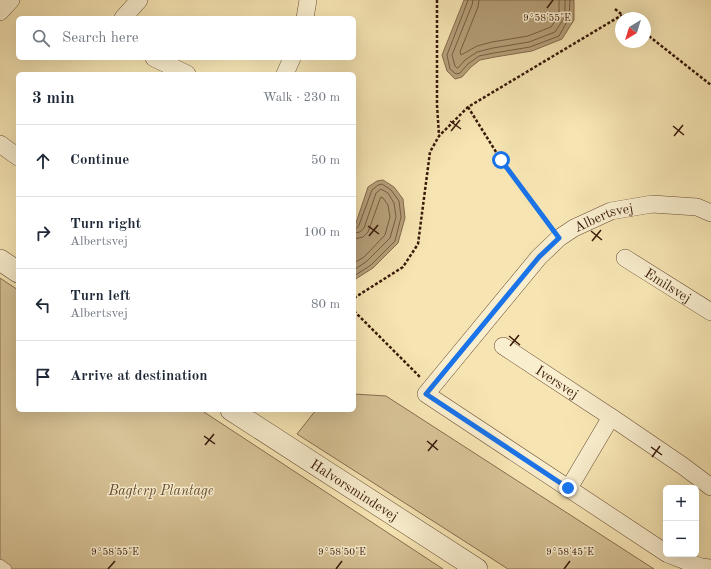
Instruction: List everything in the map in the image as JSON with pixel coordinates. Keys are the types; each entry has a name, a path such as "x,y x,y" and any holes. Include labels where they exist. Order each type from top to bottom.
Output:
{"street":[{"path":"0,12 11,0"},
{"path":"125,16 140,0"},
{"path":"305,16 308,0"},
{"path":"158,60 184,72"},
{"path":"286,72 291,60"},
{"path":"0,144 16,156"},
{"name":"Albertsvej","path":"426,394 539,257 559,238 574,228 611,211 652,204 697,206 711,213"},
{"name":"Emilsvej","path":"625,258 711,312"},
{"path":"0,260 16,271"},
{"name":"Iversvej","path":"503,346 611,417 711,487"},
{"path":"426,394 663,550"},
{"name":"Halvorsmindevej","path":"234,412 477,569"},
{"path":"568,488 611,417"},
{"path":"677,557 701,567 711,568"}],"lane":[{"path":"0,564 7,569"}],"path":[{"path":"437,0 437,105 439,136"},
{"path":"615,9 618,12"},
{"path":"356,297 403,266 418,244 430,152 439,136 468,107 615,19"},
{"path":"651,38 711,85"},
{"path":"468,107 501,160 559,238"},
{"path":"356,313 421,378 426,394"}],"green space":[{"name":"Bagterp Plantage","path":"0,278 16,289 16,412 204,412 443,569 0,569"},
{"path":"356,394 386,396 654,569 508,569 297,434 314,412 356,412"}],"water":[{"path":"464,0 574,0 574,20 562,39 532,51 480,60 462,77 455,79 447,71 442,55"},
{"path":"383,180 394,187 403,199 405,218 398,243 373,268 356,279 356,223 368,187 377,181"}],"route":[{"path":"501,160 559,238 539,257 426,394 568,488"}]}
